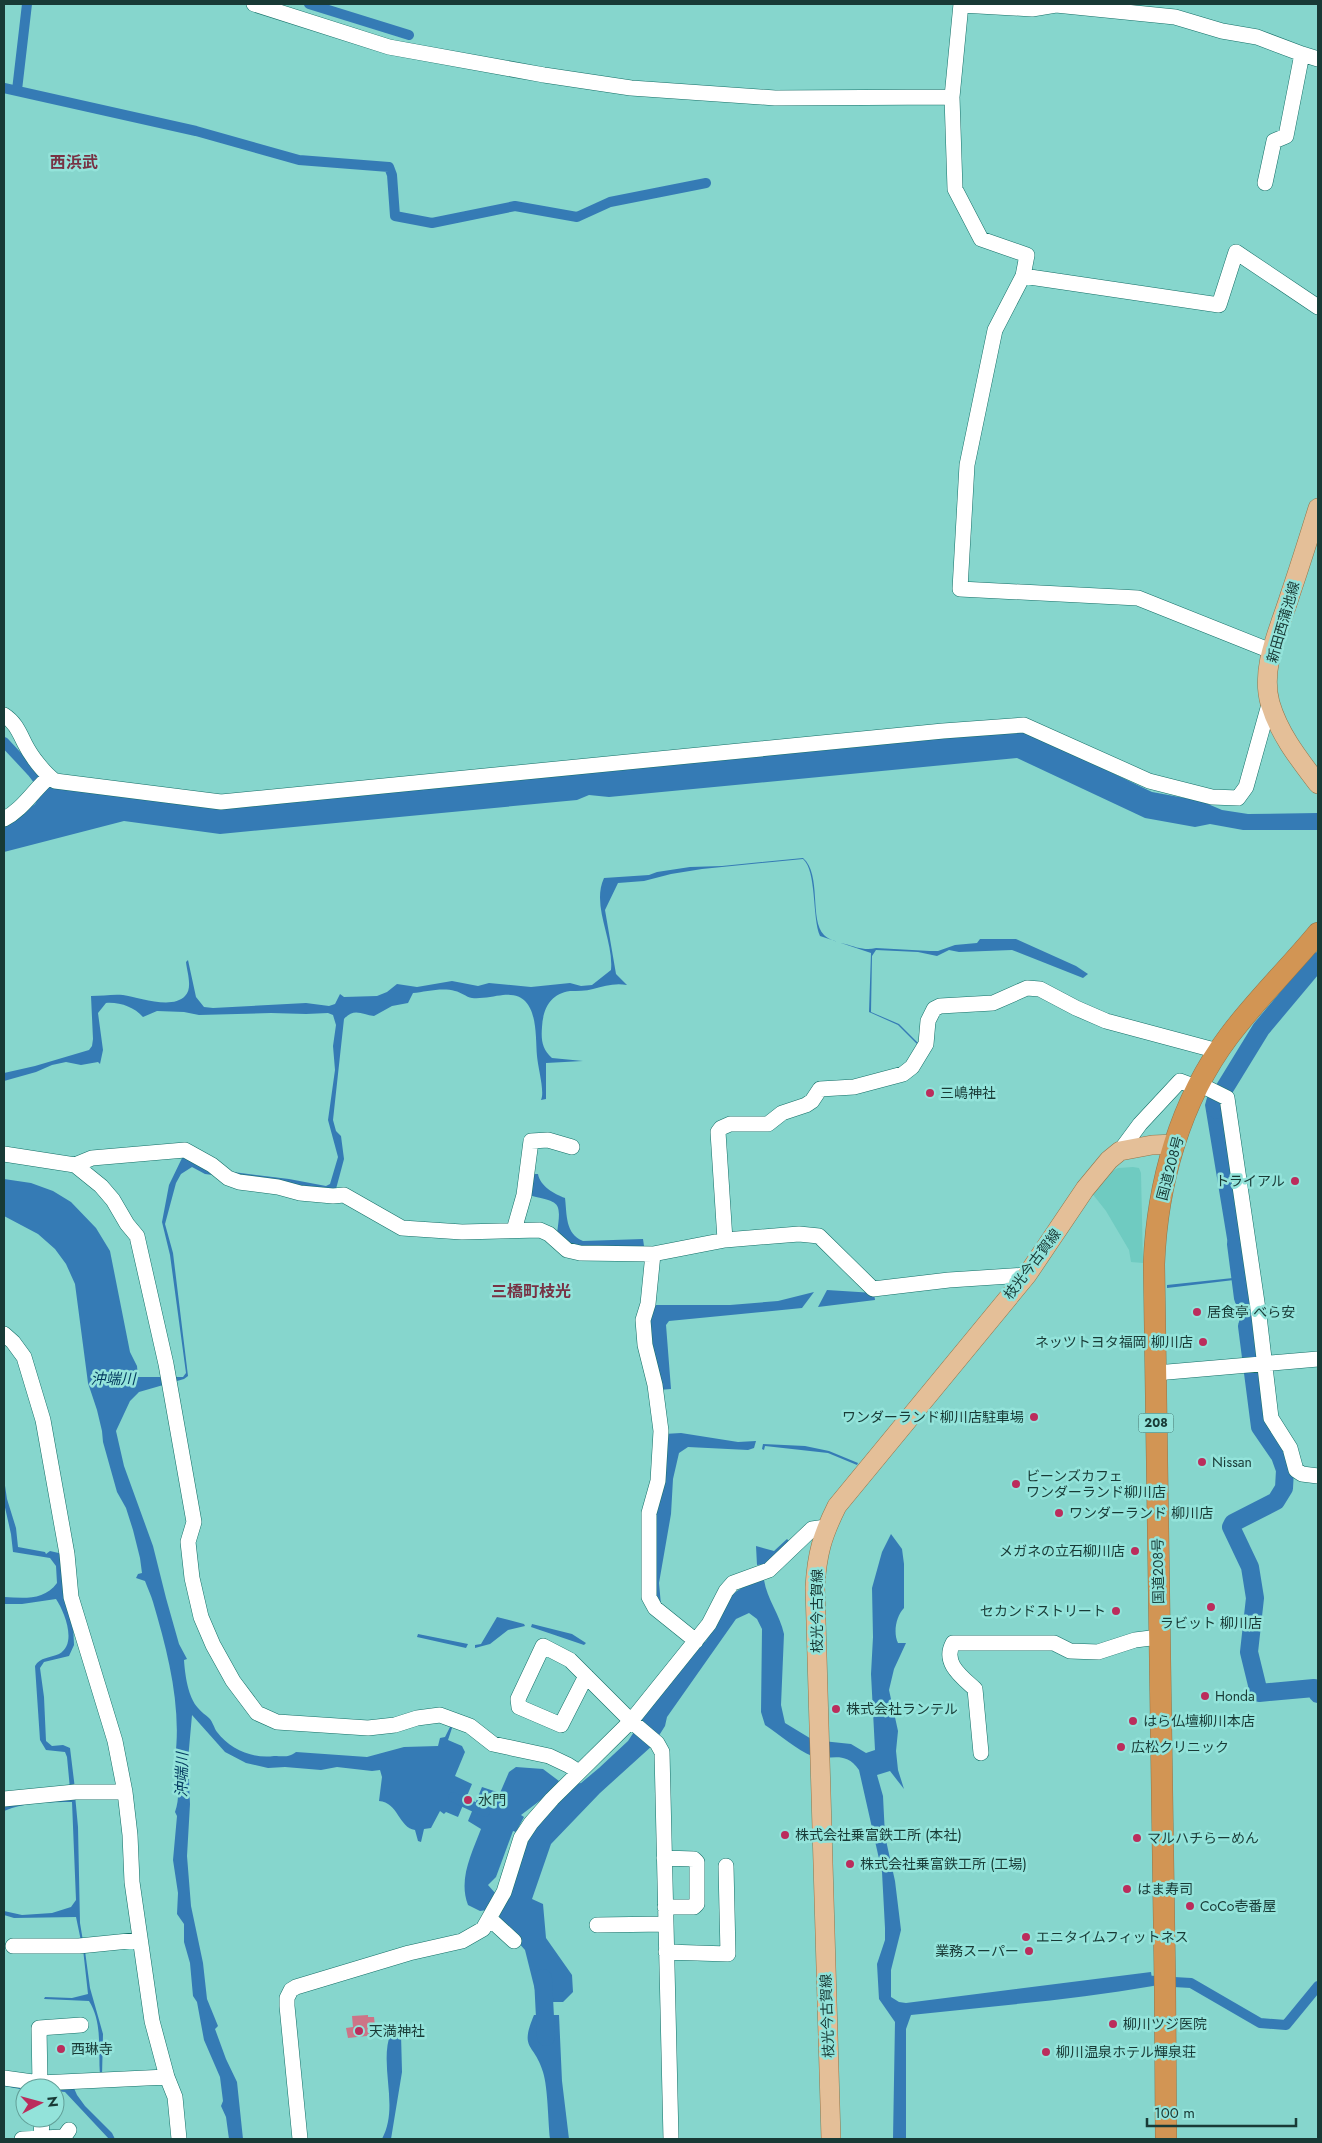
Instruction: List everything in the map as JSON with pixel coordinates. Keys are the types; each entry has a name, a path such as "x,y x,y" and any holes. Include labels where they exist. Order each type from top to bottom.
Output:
{"highway":[{"name":"国道208号","path":"1166,2139 1156,1373 1156,1231 1163,1185 1174,1144 1218,1051 1244,1016 1318,933"}],"main road":[{"name":"新田西蒲池線","path":"1318,508 1272,652 1268,685 1270,701 1278,725 1293,751 1318,784"},
{"path":"1120,1151 1152,1145 1174,1144"},
{"name":"枝光今古賀線","path":"830,2139 814,1587 817,1558 826,1527 837,1506 857,1480 1026,1275 1086,1188 1120,1151"}],"street":[{"path":"254,4 389,47 544,75 631,88 775,98 952,97"},
{"path":"1272,652 1138,598 960,589 967,465 995,330 1023,276 1027,255 981,239 955,189 952,97 961,4 1032,9 1056,5 1176,10 1222,31 1257,37 1318,59"},
{"path":"1266,183 1274,141 1286,136 1302,54"},
{"path":"1023,276 1220,305 1236,252 1318,307"},
{"path":"4,820 15,814 43,782 55,781 221,802 943,731 1024,725 1149,781 1212,797 1238,798 1246,787 1270,701"},
{"path":"4,715 16,726 43,782"},
{"path":"725,1240 718,1132 720,1128 730,1124 768,1124 782,1113 806,1106 820,1089 854,1087 903,1074 912,1067 926,1044 928,1020 934,1009 940,1006 993,1003 1027,988 1040,989 1106,1021 1218,1051"},
{"path":"1120,1151 1140,1124 1180,1081 1227,1098 1258,1308 1270,1418 1290,1448 1296,1470 1302,1474 1318,1476"},
{"path":"514,1230 524,1195 531,1142 548,1140 572,1147"},
{"path":"75,1165 92,1158 185,1150 212,1165 228,1178 239,1182 278,1186 300,1193 344,1195 402,1228 462,1232 540,1230 549,1234 568,1250 580,1253 654,1254 725,1240 799,1234 819,1236 873,1288 949,1280 1026,1275"},
{"path":"4,1154 75,1165 101,1186 113,1200 127,1224 137,1236 166,1364 194,1522 188,1542 192,1578 201,1617 213,1645 233,1681 258,1713 277,1722 368,1728 395,1725 417,1718 440,1715 470,1726 493,1744 549,1756 579,1772"},
{"path":"654,1254 648,1304 643,1320 645,1345 655,1385 661,1431 658,1481 649,1513 649,1597 655,1608 696,1641"},
{"path":"4,1334 13,1342 24,1357 43,1420 67,1554 71,1598 113,1733 125,1792 130,1835 132,1882 152,2021 167,2077 175,2097 179,2139"},
{"path":"1156,1373 1318,1359"},
{"path":"300,2139 287,2018 287,1998 291,1990 303,1984 365,1966 462,1941 483,1929 504,1892 521,1838 540,1812 630,1721 709,1624 726,1591 734,1583 769,1570 812,1530 826,1527"},
{"path":"981,1753 975,1689 957,1672 950,1660 949,1650 952,1643 1054,1642 1070,1651 1098,1652 1135,1640 1159,1637"},
{"path":"586,1676 561,1725 519,1707 518,1699 543,1646 570,1660 586,1676 630,1721 657,1743 662,1752 671,2139"},
{"path":"4,1798 71,1792 125,1792"},
{"path":"664,1858 694,1859 697,1862 697,1904 694,1907 665,1907"},
{"path":"666,1952 728,1954 726,1866"},
{"path":"490,1919 514,1941"},
{"path":"597,1925 666,1924"},
{"path":"13,1946 83,1945 139,1940"},
{"path":"40,2078 39,2028 81,2025"},
{"path":"65,2082 167,2077"},
{"path":"22,2139 64,2137 69,2130"}],"shaded area":[{"path":"1118,1168 1139,1168 1141,1173 1143,1263 1131,1262 1129,1250 1106,1211 1091,1192 1103,1176"},
{"path":"368,2015 368,2017 374,2017 376,2035 348,2038 346,2028 353,2027 352,2016"}],"water":[{"path":"1021,729 1152,792 1201,801 1222,810 1248,814 1318,813 1318,830 1243,830 1210,824 1195,827 1145,818 1017,758 609,797 589,795 577,800 220,834 124,821 4,852 4,824 35,804 40,794 50,786 297,799 305,802 316,798"},
{"name":"沖端川","path":"803,858 809,865 812,875 817,919 820,928 824,935 833,940 820,936 816,918 810,874 803,859 702,869 644,881 618,883 605,910 616,974 627,985 622,984 570,991 557,995 549,1003 544,1014 542,1027 544,1048 552,1058 583,1061 546,1063 546,1099 541,1100 542,1086 533,1015 523,999 515,995 472,998 445,989 413,993 408,1003 392,1006 374,1016 351,1013 344,1019 333,1120 336,1131 341,1136 344,1159 336,1189 333,1191 205,1174 192,1167 181,1174 176,1183 165,1224 173,1253 188,1376 184,1379 139,1392 130,1401 116,1431 124,1466 153,1546 179,1644 187,1659 184,1660 185,1672 192,1698 217,1732 228,1743 242,1752 266,1757 285,1756 296,1752 367,1757 404,1747 438,1746 440,1738 445,1737 451,1725 453,1725 448,1740 462,1746 465,1752 455,1776 472,1784 458,1817 446,1812 444,1814 440,1811 431,1828 424,1829 421,1842 418,1841 415,1830 405,1825 395,1810 385,1802 379,1801 382,1777 380,1770 372,1771 337,1767 321,1770 285,1767 268,1768 246,1763 225,1752 192,1715 188,1760 190,1804 187,1856 191,1906 203,1963 207,1999 218,2026 215,2029 237,2082 243,2139 229,2139 226,2117 221,2106 223,2101 220,2077 204,2040 197,2002 193,1996 190,1963 184,1942 184,1924 177,1914 178,1893 173,1860 177,1816 175,1812 178,1793 175,1761 177,1720 172,1680 159,1621 145,1581 136,1578 138,1574 142,1573 140,1558 126,1508 117,1492 103,1442 97,1410 88,1383 75,1284 66,1264 55,1249 38,1234 4,1216 4,1179 31,1183 53,1191 71,1202 96,1228 110,1251 130,1352 137,1366 138,1377 183,1377 186,1373 170,1255 162,1222 169,1185 183,1156 225,1167 233,1172 326,1186 330,1184 338,1157 328,1120 335,1070 333,1046 336,1025 333,1015 328,1013 199,1015 184,1012 157,1011 143,1017 135,1010 126,1006 106,1003 98,1013 103,1050 100,1064 98,1062 81,1065 66,1062 4,1081 4,1073 89,1050 93,1039 91,996 123,995 164,1002 179,1000 185,996 189,989 186,962 188,960 196,997 204,1007 213,1008 306,1003 329,1006 335,1004 340,994 344,997 377,996 387,992 397,984 417,987 452,981 478,986 489,983 531,987 570,983 581,986 592,985 611,970 611,959 600,900 604,878 649,875 690,867 722,866"},
{"path":"980,939 1016,939 1076,966 1088,974 1083,978 1012,950 959,952 949,950 937,956 918,952 876,950 872,956 871,1012 899,1024 921,1048 898,1025 869,1012 871,953 838,942 864,949 938,951 955,945 977,943"},
{"path":"1208,1094 1224,1102 1247,1267 1232,1269 1205,1105"},
{"path":"532,1174 538,1174 545,1186 552,1192 565,1198 568,1223 577,1238 583,1241 643,1239 644,1246 583,1248 571,1246 557,1233 559,1214 556,1204 528,1195"},
{"path":"1249,1273 1257,1349 1243,1351 1234,1280 1167,1288 1167,1285 1233,1278 1233,1275"},
{"path":"827,1290 874,1293 875,1300 818,1307"},
{"path":"814,1292 802,1308 669,1321 666,1325 671,1389 659,1390 647,1318 654,1305 730,1305 778,1301"},
{"path":"681,1433 738,1442 756,1441 754,1448 748,1450 688,1447 679,1453 673,1479 671,1514 659,1583 661,1605 654,1593 651,1521 664,1434"},
{"path":"763,1444 805,1446 829,1451 858,1463 857,1465 828,1453 765,1446 764,1450 762,1449"},
{"path":"4,1479 7,1499 16,1528 18,1547 45,1552 46,1554 50,1551 63,1554 63,1596 73,1622 74,1645 69,1656 44,1662 40,1668 44,1697 46,1741 52,1746 63,1745 70,1748 75,1789 70,1789 65,1752 46,1750 40,1740 35,1666 40,1661 59,1654 65,1649 69,1635 63,1611 56,1599 22,1604 4,1604 4,1597 40,1596 52,1589 57,1583 56,1566 50,1558 13,1552 4,1503"},
{"path":"891,1534 902,1549 904,1564 904,1608 897,1620 896,1639 898,1643 906,1643 894,1669 889,1690 898,1731 896,1751 898,1770 904,1789 890,1771 877,1775 883,1796 885,1836 895,1881 901,1930 891,1970 891,1997 899,2002 906,2003 1151,1972 1153,1986 1063,1999 911,2015 906,2029 906,2139 893,2139 895,2022 879,1999 877,1964 885,1940 882,1872 859,1770 843,1758 819,1757 807,1754 765,1725 761,1712 762,1629 757,1619 749,1613 736,1619 667,1717 665,1726 653,1745 600,1793 551,1844 532,1899 543,1904 546,1938 572,1975 573,1992 563,2002 538,2002 525,1950 498,1920 522,1851 538,1822 576,1784 581,1783 628,1741 655,1700 701,1644 706,1641 727,1602 741,1588 764,1580 780,1620 784,1634 781,1705 785,1723 813,1740 851,1744 866,1753 875,1750 871,1674 873,1637 872,1588 882,1552"},
{"path":"787,1539 789,1541 766,1564 757,1565 756,1546 774,1551"},
{"path":"497,1617 524,1624 525,1626 508,1630 490,1644 475,1648 475,1645 481,1644"},
{"path":"532,1624 572,1634 586,1643 584,1645 531,1627"},
{"path":"418,1634 468,1644 466,1648 417,1637"},
{"path":"516,1767 543,1769 559,1781 550,1793 521,1815 524,1817 516,1832 513,1831 496,1877 488,1885 496,1894 487,1910 480,1911 468,1905 465,1895 467,1866 481,1829 468,1821 482,1787 500,1793 509,1772"},
{"path":"75,1795 78,1827 80,1923 83,1941 81,1941 76,1917 14,1918 4,1915 4,1911 22,1915 52,1913 71,1907 76,1900 72,1802 29,1804 4,1811 4,1802"},
{"path":"83,1949 85,1951 90,1988 103,2034 102,2076 100,2076 98,2028 89,2001 44,1999 45,1997 72,1998 88,1994"},
{"path":"534,2015 559,2015 562,2081 569,2139 550,2139 545,2079 528,2041"},
{"path":"402,2031 402,2072 391,2139 382,2139 389,2113 388,2045 391,2032"},
{"path":"4,2082 15,2083 15,2088 4,2086"},
{"path":"65,2086 73,2086 85,2106 112,2133 115,2139 109,2139 65,2092"}],"waterway":[{"path":"17,90 27,4"},
{"path":"309,4 409,35"},
{"path":"4,88 196,131 299,160 389,167 392,175 395,216 432,223 515,206 577,217 610,202 706,183"},
{"path":"4,742 45,789"},
{"path":"1217,1110 1215,1104 1261,1029 1318,961"},
{"path":"1236,1244 1243,1298"},
{"path":"1247,1326 1260,1427 1280,1456 1285,1470 1284,1488 1276,1501 1233,1523 1231,1527 1250,1567 1255,1598 1249,1652 1259,1693 1314,1688 1318,1694"},
{"path":"453,1797 485,1812"},
{"path":"543,1978 546,2037"},
{"path":"1139,1980 1191,1983 1260,2023 1286,2025 1318,1986"}],"place":[{"name":"三嶋神社","path":"930,1093"},
{"name":"トライアル","path":"1295,1181"},
{"name":"居食亭 べら安","path":"1197,1312"},
{"name":"ネッツトヨタ福岡 柳川店","path":"1203,1342"},
{"name":"ワンダーランド柳川店駐車場","path":"1034,1417"},
{"name":"Nissan","path":"1202,1462"},
{"name":"ビーンズカフェ ワンダーランド柳川店","path":"1016,1484"},
{"name":"ワンダーランド 柳川店","path":"1059,1513"},
{"name":"メガネの立石柳川店","path":"1135,1551"},
{"name":"ラビット 柳川店","path":"1211,1607"},
{"name":"セカンドストリート","path":"1116,1611"},
{"name":"Honda","path":"1205,1696"},
{"name":"株式会社ランテル","path":"836,1709"},
{"name":"はら仏壇柳川本店","path":"1133,1721"},
{"name":"広松クリニック","path":"1121,1747"},
{"name":"水門","path":"468,1800"},
{"name":"株式会社乗富鉄工所 (本社)","path":"785,1835"},
{"name":"マルハチらーめん","path":"1137,1838"},
{"name":"株式会社乗富鉄工所 (工場)","path":"850,1864"},
{"name":"はま寿司","path":"1127,1889"},
{"name":"CoCo壱番屋","path":"1190,1906"},
{"name":"エニタイムフィットネス","path":"1026,1937"},
{"name":"業務スーパー","path":"1029,1951"},
{"name":"柳川ツジ医院","path":"1113,2024"},
{"name":"天満神社","path":"359,2031"},
{"name":"西琳寺","path":"61,2049"},
{"name":"柳川温泉ホテル輝泉荘","path":"1046,2052"}],"district":[{"name":"西浜武","path":"74,162"},
{"name":"三橋町枝光","path":"531,1291"}]}
